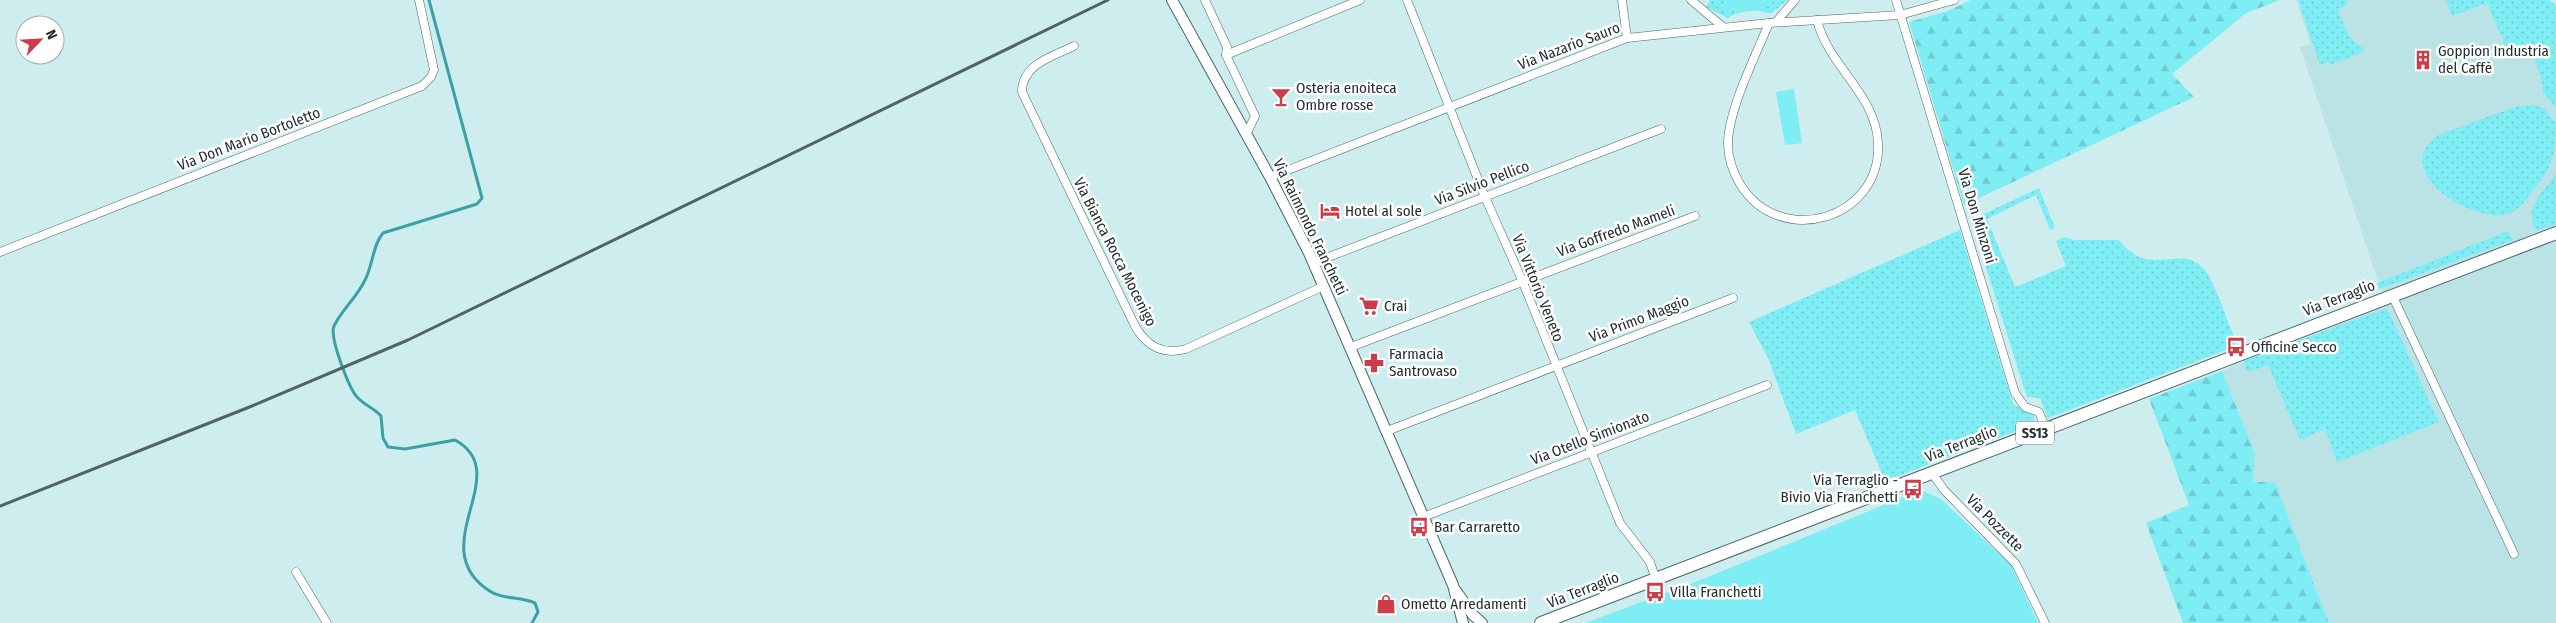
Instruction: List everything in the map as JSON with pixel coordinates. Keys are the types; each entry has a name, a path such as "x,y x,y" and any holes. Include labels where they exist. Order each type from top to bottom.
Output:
{"main road":[{"name":"Via Terraglio","path":"1541,623 2556,233"}],"street":[{"name":"Via Don Mario Bortoletto","path":"0,252 422,86 431,77 434,70 419,0"},
{"name":"Via Raimondo Franchetti","path":"1172,0 1270,177 1313,262 1452,586 1459,618 1463,623"},
{"path":"1205,0 1227,46 1226,55 1255,116 1246,135"},
{"path":"1226,55 1360,0"},
{"name":"Via Vittorio Veneto","path":"1408,0 1485,196 1522,280 1555,366 1620,523 1650,562 1656,580"},
{"path":"1622,0 1627,38"},
{"path":"1691,0 1723,27"},
{"path":"1795,0 1773,22 1738,102 1729,131 1729,154 1736,177 1743,188 1759,205 1786,219 1814,220 1830,216 1843,209 1865,190 1873,173 1879,145 1873,115 1821,38 1816,20"},
{"name":"Via Don Minzoni","path":"1896,0 2015,393 2026,407 2039,412 2046,429"},
{"name":"Via Nazario Sauro","path":"1270,177 1627,38 1773,22 1900,15 1954,0"},
{"name":"Via Bianca Rocca Mocenigo","path":"1074,46 1031,68 1022,83 1022,92 1135,326 1149,344 1162,351 1174,352 1186,349 1324,286"},
{"name":"Via Silvio Pellico","path":"1313,262 1661,130"},
{"name":"Via Goffredo Mameli","path":"1350,347 1522,280 1695,216"},
{"name":"Via Terraglio","path":"2392,295 2514,554"},
{"name":"Via Primo Maggio","path":"1387,432 1733,298"},
{"name":"Via Otello Simionato","path":"1423,517 1767,385"},
{"name":"Via Pozzette","path":"1932,473 1944,490 2016,564 2045,623"},
{"path":"296,572 327,623"},
{"name":"Via Raimondo Franchetti","path":"1452,586 1475,619 1482,623"}],"shaded area":[{"path":"2296,0 2548,0 2556,12 2556,623 2329,623 2275,483 2253,482 2255,453 2222,371 2386,305 2300,47 2311,44"}],"green space":[{"path":"1710,0 1724,0 1725,11 1772,5 1771,0 1788,0 1770,14 1760,11 1749,11 1728,18 1706,7"},
{"path":"1724,0 1771,0 1772,6 1725,11"},
{"path":"1971,0 2280,0 2246,13 2172,74 2194,97 1964,205 1909,22 1948,11"},
{"path":"2298,0 2346,0 2348,5 2338,9 2342,21 2354,41 2365,49 2361,53 2329,65 2328,62 2320,65"},
{"path":"2446,0 2549,0 2556,5 2556,108 2543,92 2541,77 2528,43 2507,50 2487,3 2452,16"},
{"path":"1794,89 1802,143 1785,145 1776,92"},
{"path":"2533,105 2543,108 2556,122 2554,151 2545,175 2519,208 2508,214 2491,215 2473,210 2455,202 2440,191 2428,177 2423,163 2425,149 2438,135 2518,106"},
{"path":"2556,174 2556,224 2536,231 2532,214 2533,207 2540,194"},
{"path":"2039,188 2055,228 2050,230 2036,195 1987,219 2015,287 2066,266 2056,241 2064,237 2074,240 2119,240 2131,252 2142,258 2154,260 2185,259 2195,262 2204,269 2216,291 2235,339 2234,347 2048,418 2040,398 2027,397 1971,220"},
{"path":"1960,230 2013,404 2034,415 2034,424 1885,481 1855,410 1796,434 1768,358 1749,322"},
{"path":"2508,231 2513,240 2379,289 2377,283"},
{"path":"2387,308 2439,422 2337,462 2325,429 2300,440 2268,365 2248,372 2243,361"},
{"path":"2222,371 2255,453 2253,482 2275,482 2329,623 2183,623 2146,523 2189,505 2149,399"},
{"path":"1920,490 1941,499 2011,565 2038,623 1585,623 1698,581"}],"waterway":[{"path":"429,0 482,198 477,204 383,233 379,238 364,282 334,326 334,340 345,373 357,397 381,416 383,438 388,447 405,449 455,440 471,454 477,471 475,490 465,532 464,553 470,572 493,593 535,603 538,612 532,623"}],"railway":[{"path":"0,506 252,406 408,340 1108,0"}],"place":[{"name":"Goppion Industria del Caffè","path":"2423,60"},
{"name":"Osteria enoiteca Ombre rosse","path":"1281,97"},
{"name":"Hotel al sole","path":"1330,211"},
{"name":"Crai","path":"1369,306"},
{"name":"Officine Secco","path":"2236,347"},
{"name":"Farmacia Santrovaso","path":"1374,363"},
{"name":"Via Terraglio - Bivio Via Franchetti","path":"1913,489"},
{"name":"Bar Carraretto","path":"1419,527"},
{"name":"Villa Franchetti","path":"1655,592"},
{"name":"Ometto Arredamenti","path":"1386,604"}]}
